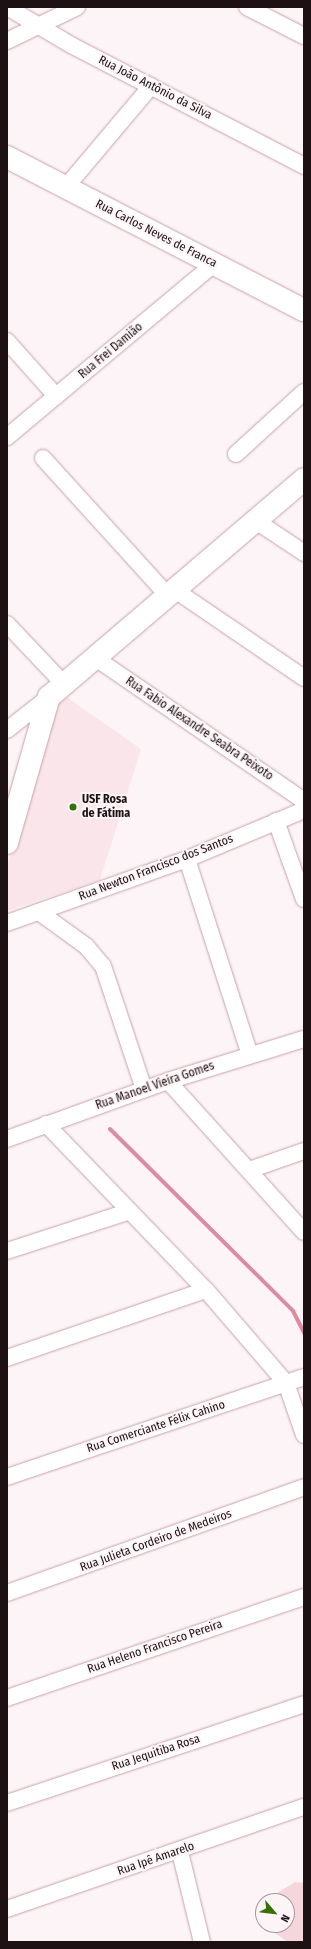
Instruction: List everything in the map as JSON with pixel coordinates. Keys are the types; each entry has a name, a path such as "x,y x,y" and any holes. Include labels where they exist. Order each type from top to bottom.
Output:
{"street":[{"name":"Rua João Antônio da Silva","path":"7,7 152,86 304,166"},
{"path":"7,41 77,7"},
{"path":"247,7 304,36"},
{"path":"66,188 152,86"},
{"name":"Rua Carlos Neves de Franca","path":"7,158 304,310"},
{"name":"Rua Frei Damião","path":"7,437 214,264"},
{"path":"7,340 56,396"},
{"path":"236,454 304,392"},
{"path":"43,458 172,593 304,678"},
{"path":"7,730 56,691 94,657 172,593 304,479"},
{"path":"256,521 304,553"},
{"path":"7,624 56,691"},
{"name":"Rua Fabio Alexandre Seabra Peixoto","path":"94,657 304,801"},
{"path":"7,843 56,691"},
{"name":"Rua Newton Francisco dos Santos","path":"7,923 187,859 304,810"},
{"path":"276,821 304,899"},
{"path":"187,859 250,1055"},
{"path":"39,912 86,946 103,966 144,1089"},
{"name":"Rua Manoel Vieira Gomes","path":"7,1139 144,1089 304,1039"},
{"path":"168,1081 304,1232"},
{"path":"46,1124 127,1212 206,1290 286,1383 304,1435"},
{"path":"249,1170 304,1151"},
{"path":"7,1251 127,1212"},
{"path":"7,1358 206,1290"},
{"name":"Rua Comerciante Félix Cahino","path":"7,1477 304,1377"},
{"name":"Rua Julieta Cordeiro de Medeiros","path":"7,1593 304,1488"},
{"name":"Rua Heleno Francisco Pereira","path":"7,1698 304,1597"},
{"name":"Rua Jequitiba Rosa","path":"7,1802 304,1704"},
{"name":"Rua Ipê Amarelo","path":"7,1909 180,1852 304,1807"},
{"path":"180,1852 202,1942"}],"shaded area":[{"name":"USF Rosa de Fátima","path":"58,691 141,749 100,880 7,911 7,866"},
{"path":"295,1882 304,1883 304,1942 288,1942 276,1934 295,1933 295,1893 277,1893"}],"waterway":[{"path":"110,1129 293,1311 304,1333"}],"place":[{"name":"USF Rosa de Fátima","path":"73,807"}]}
